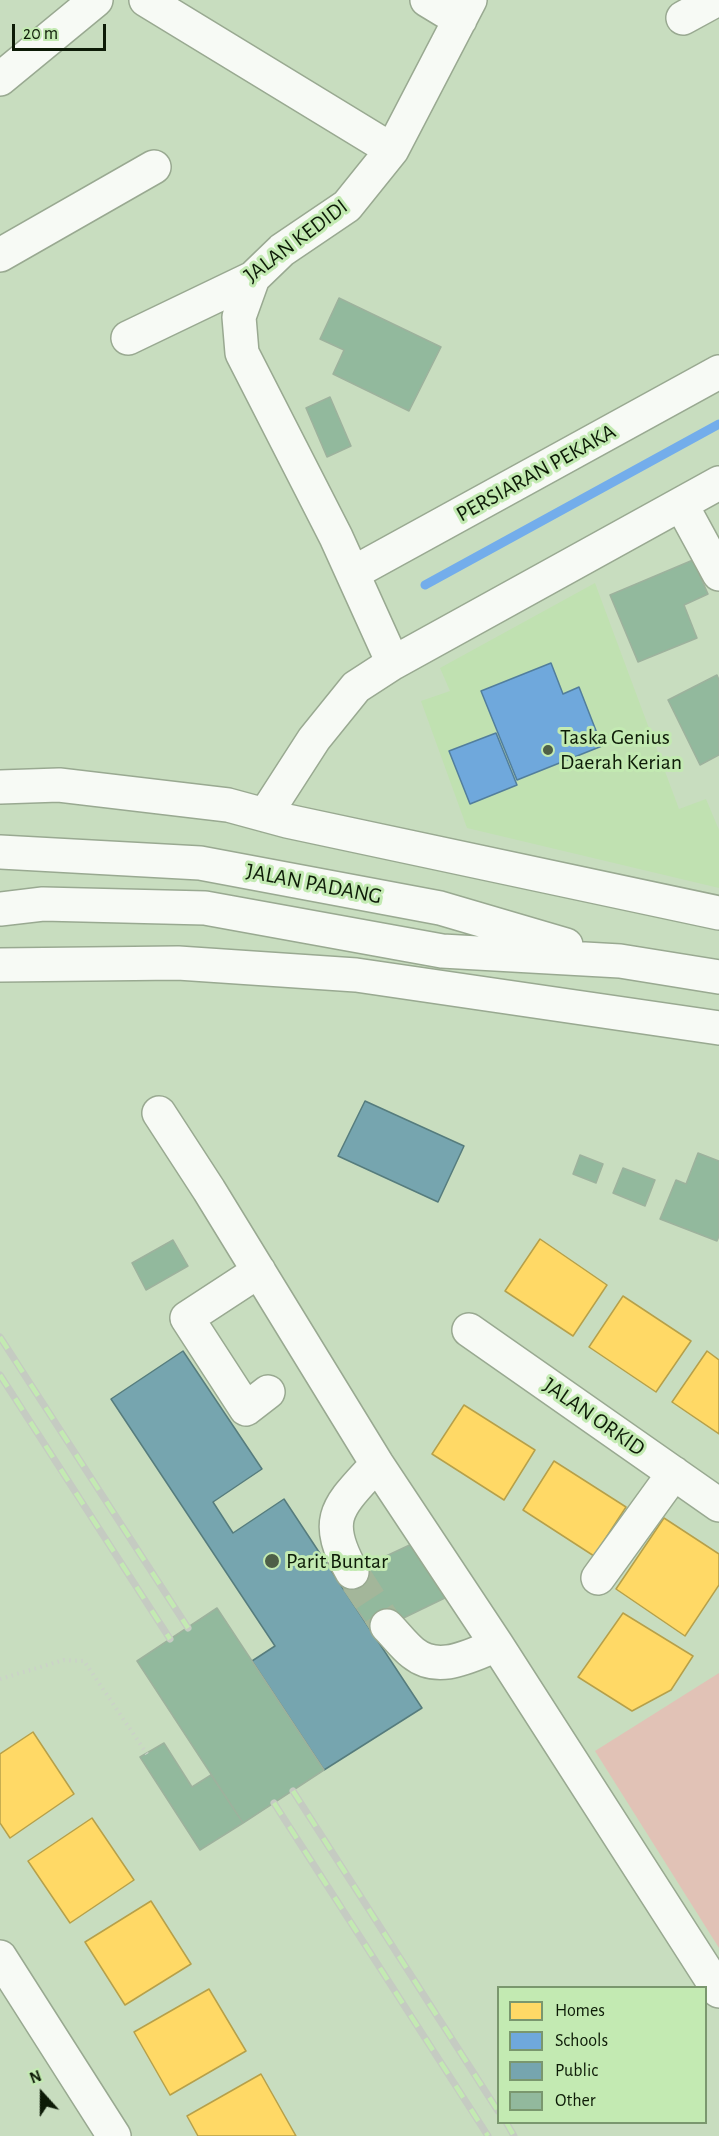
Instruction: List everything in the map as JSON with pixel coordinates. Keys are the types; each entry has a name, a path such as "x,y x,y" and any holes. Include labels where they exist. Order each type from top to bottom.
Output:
{"street":[{"path":"0,79 96,0"},
{"path":"146,0 392,150"},
{"path":"428,0 465,10"},
{"path":"683,18 716,0"},
{"name":"JALAN KEDIDI","path":"128,338 253,278 282,250 347,206 392,150 465,10"},
{"path":"0,255 154,167"},
{"path":"253,278 239,317 242,353 352,573 393,663"},
{"name":"PERSIARAN PEKAKA","path":"352,573 719,372"},
{"path":"265,815 314,739 356,687 393,663 719,483"},
{"path":"681,504 719,574"},
{"path":"0,787 59,785 228,805 265,815 719,913"},
{"name":"JALAN PADANG","path":"0,852 200,863 440,908 620,960 719,977"},
{"name":"JALAN PADANG","path":"0,909 43,904 205,908 442,951 620,960"},
{"path":"0,965 178,963 356,975 719,1028"},
{"path":"159,1113 209,1190 377,1464 497,1645 719,1991"},
{"path":"167,1165 209,1190"},
{"path":"259,1271 187,1318 246,1409 268,1392"},
{"name":"JALAN ORKID","path":"469,1330 719,1504"},
{"path":"352,1572 340,1551 335,1530 338,1513 348,1495 377,1464"},
{"path":"598,1578 674,1473"},
{"path":"387,1626 414,1654 433,1663 455,1661 497,1645"},
{"path":"0,1957 114,2136"}],"path":[{"path":"0,1678 63,1660 84,1661 147,1754"}],"shaded area":[{"name":"Taska Genius Daerah Kerian","path":"595,583 679,809 706,799 719,830 719,888 467,828 421,701 450,691 440,668"},
{"path":"719,1673 719,1948 595,1751"}],"building: Homes":[{"path":"540,1239 607,1285 573,1336 505,1291"},
{"path":"623,1296 691,1341 656,1392 589,1347"},
{"path":"707,1351 719,1360 719,1434 672,1402"},
{"path":"464,1405 535,1450 504,1500 432,1454"},
{"path":"554,1461 626,1507 594,1556 523,1510"},
{"path":"664,1518 719,1554 719,1585 685,1636 616,1589"},
{"path":"623,1613 693,1656 671,1690 632,1711 578,1677"},
{"path":"33,1732 74,1794 10,1838 0,1823 0,1754"},
{"path":"92,1818 134,1880 70,1923 28,1861"},
{"path":"151,1901 191,1964 125,2005 85,1942"},
{"path":"209,1989 246,2051 170,2095 134,2032"},
{"path":"261,2074 296,2136 198,2136 187,2116"}],"building: Schools":[{"path":"551,663 563,694 579,687 602,746 517,780 481,691"},
{"path":"496,733 517,785 470,804 449,751"}],"building: Public":[{"path":"365,1101 464,1146 438,1202 338,1156"},
{"name":"Parit Buntar","path":"183,1351 262,1469 213,1502 233,1533 284,1499 422,1708 324,1770 252,1661 275,1646 111,1399"}],"building: Other":[{"path":"339,298 441,347 409,411 333,374 344,350 320,339"},
{"path":"330,397 351,446 327,457 306,408"},
{"path":"693,560 708,594 684,605 697,638 638,662 610,595"},
{"path":"717,675 719,680 719,755 700,765 668,700"},
{"path":"698,1153 719,1161 719,1236 717,1241 660,1219 676,1180 686,1184"},
{"path":"580,1155 603,1164 596,1183 573,1174"},
{"path":"623,1168 655,1180 645,1206 613,1193"},
{"path":"173,1240 188,1266 146,1290 132,1263"},
{"path":"416,1542 451,1595 387,1626 380,1643 344,1590 352,1572"},
{"path":"217,1608 324,1770 243,1823 137,1661"},
{"path":"164,1743 192,1787 211,1775 243,1823 200,1850 140,1757"}],"waterway":[{"path":"425,585 719,424"}],"tunnel":[{"path":"352,1572 387,1626"}],"railway":[{"path":"0,1337 188,1628"},
{"path":"0,1375 170,1639"},
{"path":"293,1791 497,2109"},
{"path":"274,1803 488,2136"},
{"path":"507,2124 514,2136"}],"place":[{"name":"Taska Genius Daerah Kerian","path":"548,750"},
{"name":"Parit Buntar","path":"272,1561"}]}
